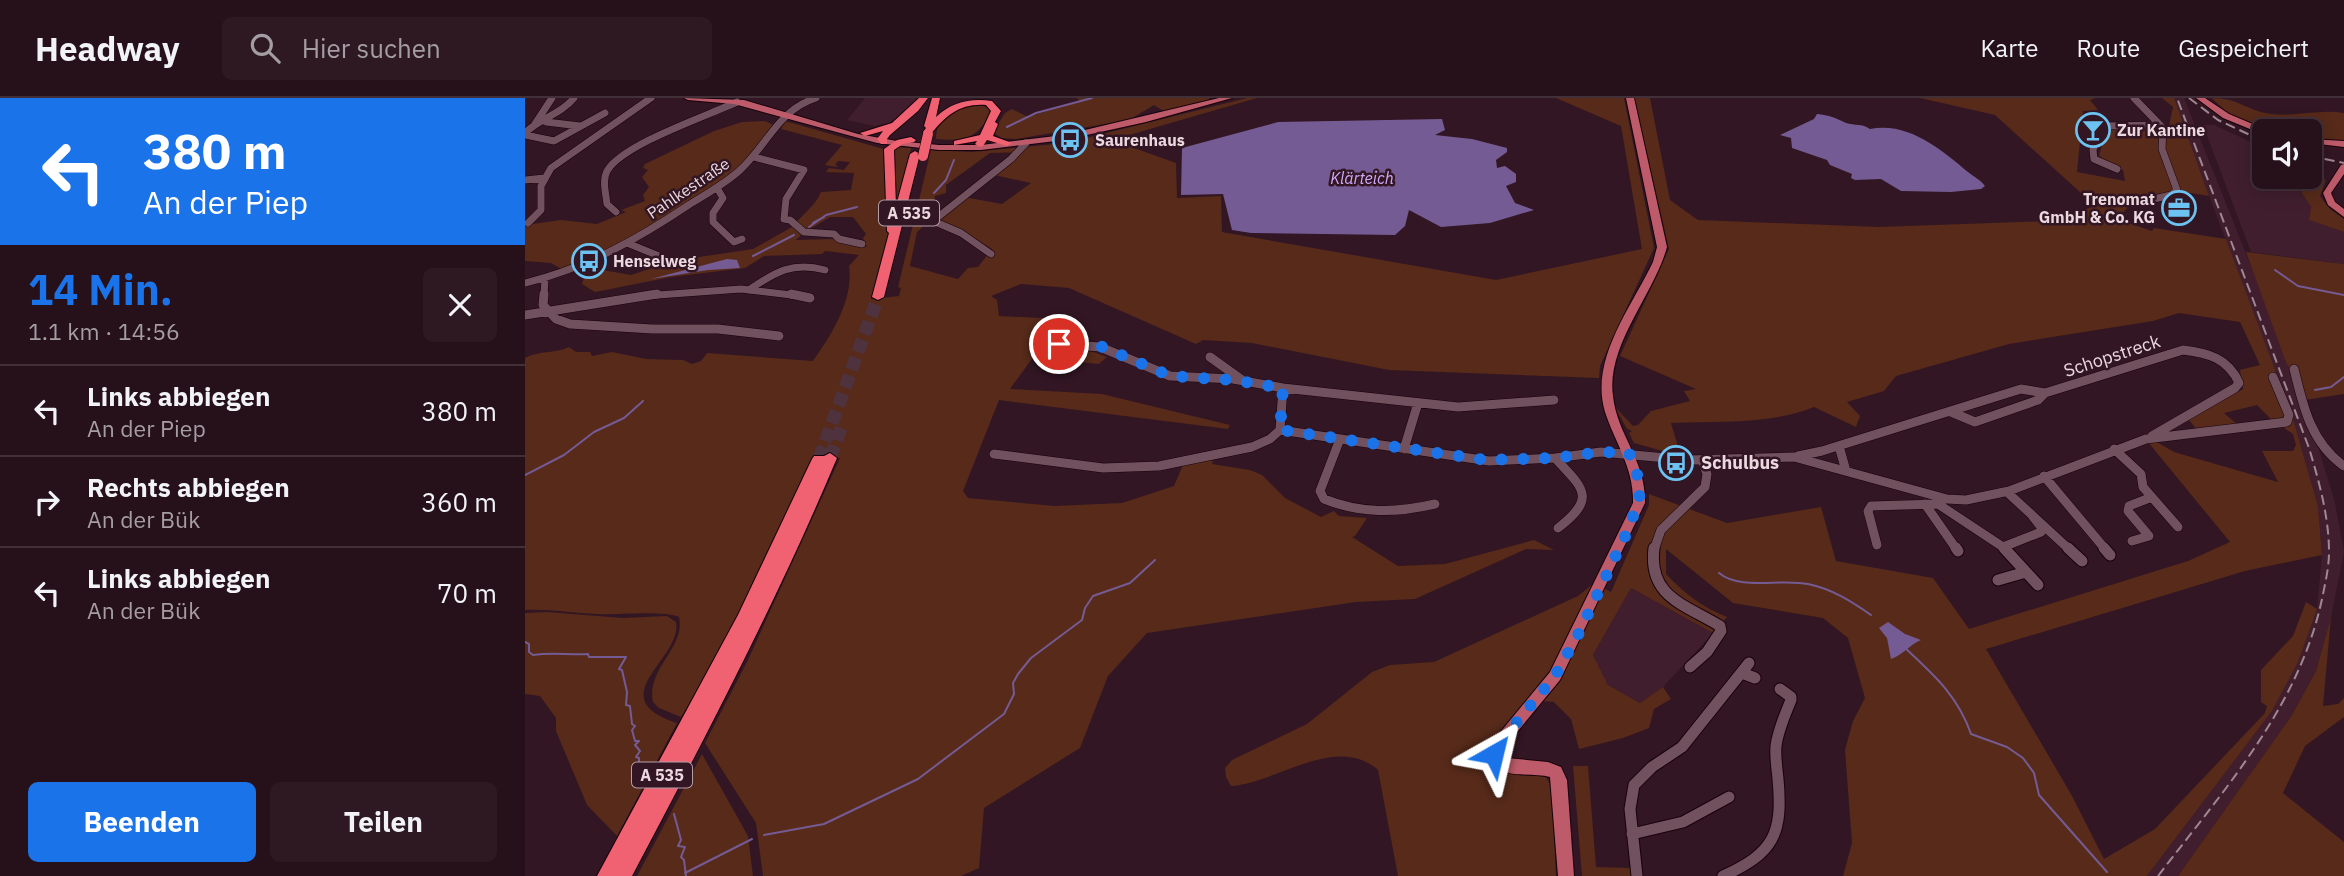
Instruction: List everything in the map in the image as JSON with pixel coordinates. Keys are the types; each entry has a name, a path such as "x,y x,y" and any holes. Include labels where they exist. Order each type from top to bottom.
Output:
{"highway":[{"path":"863,135 899,123 926,98"},
{"name":"A 535","path":"925,133 926,98"},
{"name":"A 535","path":"919,155 883,297 894,241 925,133 936,98"},
{"path":"980,98 994,102 1000,109 985,141"},
{"path":"925,133 947,109 960,104 982,102 994,106 996,111 985,141"},
{"path":"894,241 888,143 899,123"},
{"path":"863,135 888,143 911,141"},
{"path":"961,146 985,141 1007,143"},
{"name":"A 535","path":"607,876 780,573 825,459"},
{"name":"A 535","path":"622,876 724,674"}],"main road":[{"path":"688,98 737,102 863,135"},
{"path":"1007,143 1026,143 1094,132 1228,98"},
{"path":"1566,876 1559,780 1556,772 1540,766 1517,767 1502,764 1494,754 1496,747 1555,676 1585,622 1630,526 1640,494 1639,480 1608,402 1607,373 1613,355 1660,259 1663,247 1630,98"},
{"path":"2200,98 2226,116 2252,127"},
{"path":"911,141 961,146"},
{"path":"985,141 1026,143"},
{"path":"2322,142 2344,144"},
{"path":"888,143 961,146"},
{"path":"2330,143 2344,160"},
{"path":"2344,167 2327,193 2332,203 2344,214"}],"street":[{"path":"539,123 536,119 552,98"},
{"path":"525,134 539,123 567,109 574,98"},
{"path":"528,223 541,210 540,192 544,178 562,159 652,98"},
{"path":"785,113 801,102 816,98"},
{"path":"2134,98 2164,131 2162,149 2177,190 2171,195 2141,202"},
{"path":"617,212 607,204 605,176 613,164 632,150 737,102"},
{"path":"525,134 554,141 605,113"},
{"name":"Pahlkestraße","path":"525,283 585,264 627,243 717,188 754,157 785,113"},
{"path":"539,123 580,126"},
{"path":"2117,169 2094,159 2102,125 2160,125"},
{"path":"991,254 961,233 933,221 1011,159 1026,143"},
{"path":"754,157 776,160 803,170 787,191 782,208 784,219 790,220 797,230 805,234 836,234 838,239 862,244"},
{"path":"525,180 544,178"},
{"path":"717,188 723,198 713,213 713,222 734,242 742,239"},
{"path":"627,243 659,256"},
{"path":"749,290 788,265 814,266 825,270"},
{"path":"545,278 541,298 548,312 556,319 580,325 652,329 706,328 779,336"},
{"path":"525,315 694,291 749,290 810,298"},
{"path":"1059,344 1100,346 1170,376 1208,377 1283,388 1473,407 1554,400"},
{"name":"Schopstreck","path":"1794,457 1839,446 2021,389 2045,393 2183,350 2214,356 2233,369 2239,383 2235,388 2152,436"},
{"path":"1210,356 1243,381"},
{"path":"1208,377 1223,366"},
{"path":"2294,369 2303,405 2322,445 2344,466"},
{"path":"1877,545 1868,511 1871,506 1964,500 2007,492 2152,436 2164,437 2287,422 2289,415 2277,392 2273,377"},
{"path":"1280,430 1283,388"},
{"name":"Schopstreck","path":"1951,412 1975,422 2038,400 2045,393"},
{"path":"1404,449 1418,403"},
{"path":"994,454 1085,466 1139,467 1219,456 1265,442 1280,430 1486,460 1555,458 1601,452 1702,460 1794,457 1932,493 2003,547 2038,585"},
{"path":"1340,439 1320,491 1324,499 1341,506 1391,513 1435,504"},
{"path":"1839,446 1846,471"},
{"path":"2113,449 2141,474 2141,483 2178,527"},
{"path":"1555,458 1579,484 1583,500 1577,513 1558,527"},
{"path":"1690,667 1716,640 1721,631 1720,626 1662,591 1653,573 1652,556 1661,530 1705,487 1707,474 1702,460"},
{"path":"2044,476 2110,555"},
{"path":"2007,492 2082,561"},
{"path":"2132,541 2149,536 2128,511 2129,506 2152,497"},
{"path":"1925,504 1958,551"},
{"path":"2003,547 2041,532 2041,527 2031,514"},
{"path":"1998,580 2026,572"},
{"path":"1637,876 1630,809 1634,785 1652,767 1682,747 1745,668 1755,678"},
{"path":"1723,876 1758,859 1771,846 1777,831 1780,803 1776,749 1791,700 1791,697 1780,689"},
{"path":"1632,834 1655,832 1683,824 1729,797"}],"shaded area":[{"path":"865,98 916,98 913,105 889,123 874,126 847,120"},
{"path":"1077,98 1210,100 1165,112 1154,105 1129,120 1016,139 1001,138 993,132 1005,113 1012,109 1028,117 1080,101"},
{"path":"1247,98 1257,98 1112,140 1176,163 1177,198 1221,196 1222,232 1496,280 1642,249 1621,126 1556,98 1624,98 1654,248 1600,366 1599,378 1389,370 1252,343 1203,340 1196,344 1069,288 1021,284 991,296 997,300 999,316 1061,319 1010,389 1102,394 1230,425 1228,429 999,400 963,491 968,498 1055,506 1122,503 1174,486 1183,465 1213,460 1212,464 1250,470 1262,475 1285,498 1321,517 1334,511 1339,516 1367,518 1352,537 1398,566 1445,564 1534,540 1554,550 1526,549 1415,599 1356,602 1147,633 1108,676 1080,748 984,808 979,868 961,876 763,876 756,823 705,743 747,662 840,458 815,459 727,641 681,717 659,708 653,702 652,690 660,668 677,639 679,617 663,614 525,610 525,358 569,347 576,352 590,352 592,356 612,352 646,359 683,360 692,364 701,361 707,353 813,361 840,316 848,292 849,266 859,255 825,251 822,254 764,256 745,268 671,277 595,292 582,284 584,277 575,271 586,267 631,275 673,261 753,249 792,227 801,235 796,240 836,239 867,247 863,238 866,234 853,217 830,217 805,232 794,225 821,192 851,190 854,173 826,172 829,168 844,170 850,162 838,161 835,165 837,167 825,165 842,145 781,129 785,121 887,150 888,246 871,299 899,296 901,288 898,287 931,150 972,152 1066,143","holes":["1022,152 994,175 1031,183 1002,204 964,197 938,221 964,232 992,249 978,267 968,268 958,279 910,266 917,232 929,221 935,196 946,193 946,185 990,153"]},
{"path":"1634,98 1650,98 1670,200 1698,220 1879,227 2050,221 2104,203 2102,199 2082,194 1995,115 1920,98 2096,98 2090,100 2098,110 2083,111 2077,172 2125,181 2123,170 2109,165 2099,155 2108,128 2169,126 2173,107 2162,98 2174,98 2209,196 2179,191 2130,205 2120,216 2123,221 2152,231 2154,228 2226,239 2291,412 2318,506 2322,555 2245,571 1986,649 2071,794 2104,859 2155,829 2265,713 2267,706 2261,702 2261,670 2293,636 2306,602 2317,609 2298,662 2272,711 2147,876 1843,876 1852,843 1845,750 1853,721 1865,698 1848,638 1823,618 1733,603 1666,549 1666,574 1694,599 1727,617 1713,633 1631,588 1593,655 1608,685 1640,703 1663,687 1671,699 1654,709 1649,728 1623,738 1579,749 1571,719 1554,702 1527,700 1486,748 1488,760 1495,771 1545,775 1552,788 1556,876 1398,876 1378,770 1362,760 1344,756 1325,758 1249,783 1231,786 1225,768 1232,760 1307,724 1372,672 1390,665 1434,662 1578,596 1594,583 1611,592 1649,505 1649,494 1727,523 1821,507 1836,561 1933,578 1969,629 2188,561 2230,542 2148,442 2155,441 2174,452 2278,482 2262,451 2293,451 2296,445 2293,434 2272,420 2257,405 2224,413 2238,425 2198,431 2189,420 2243,389 2240,370 2260,365 2240,322 2179,313 2153,321 2009,344 1896,376 1884,391 1847,402 1860,416 1856,427 1814,407 1780,417 1671,423 1680,453 1677,455 1634,443 1629,433 1632,431 1627,429 1615,407 1633,426 1638,425 1651,411 1690,401 1684,391 1696,389 1620,356 1669,249"},
{"path":"2172,98 2184,98 2262,294 2285,360 2304,400 2335,503 2344,552 2331,617 2316,671 2292,715 2178,876 2147,876 2272,711 2317,609 2322,555 2318,506 2291,412"},
{"path":"2212,98 2229,100 2271,114 2344,113 2344,142 2322,140 2322,119 2252,119 2252,124 2223,108"},
{"path":"980,104 993,111 976,133 963,139 936,139 940,124 951,113"},
{"path":"765,121 773,125 771,130 734,174 620,244 563,270 551,263 525,261 525,225 561,220 597,224 626,212 621,210 645,201 643,195 649,187 642,177 648,170 643,168 645,164 714,131 742,122"},
{"path":"2203,125 2214,125 2252,142 2252,189 2307,189 2301,192 2311,207 2310,220 2344,232 2344,264 2251,252"},
{"path":"893,147 911,148 894,224"},
{"path":"2326,180 2320,196 2330,209 2344,219 2344,232 2309,220 2311,207 2301,192 2322,189 2322,182"},
{"path":"2246,252 2344,264 2344,394 2304,400 2285,360"},
{"path":"1063,349 1091,351 1107,357 1099,364 1058,360 1050,355 1051,352"},
{"path":"1631,588 1713,633 1663,687 1640,703 1608,685 1593,655"},
{"path":"547,612 623,618 667,616 676,622 675,636 644,689 645,701 655,713 677,723 617,836 587,805 556,731 556,718 540,696 525,694 525,613"},
{"path":"2331,617 2323,706 2338,704 2344,698 2344,717 2305,746 2283,793 2344,842 2344,876 2178,876 2292,715 2316,671"},
{"path":"702,754 748,836 753,876 637,876"},
{"path":"1573,766 1588,766 1596,867 1631,868 1631,876 1582,876"}],"water":[{"path":"1817,114 1870,129 1898,129 1911,133 1936,147 1985,186 1981,189 1951,192 1901,191 1881,179 1855,180 1851,178 1852,174 1830,165 1827,160 1792,148 1791,138 1780,135 1814,119"},
{"name":"Klärteich","path":"1442,119 1445,130 1435,135 1472,139 1507,148 1507,152 1496,160 1497,168 1505,166 1516,174 1516,182 1506,186 1515,203 1534,210 1490,223 1441,227 1409,210 1405,226 1395,235 1251,233 1232,230 1223,194 1181,195 1182,148 1278,122"},
{"path":"727,259 737,260 740,268 651,279"},
{"path":"1888,622 1905,634 1921,640 1891,659 1887,638 1879,628"}],"waterway":[{"path":"1007,127 1036,113 1092,98"},
{"path":"934,193 946,180 954,160"},
{"path":"820,219 857,207"},
{"path":"820,219 824,217"},
{"path":"809,227 820,219"},
{"path":"813,223 820,219"},
{"path":"753,256 794,235"},
{"path":"2275,270 2298,286 2344,295"},
{"path":"2315,390 2331,387 2344,377"},
{"path":"525,475 564,455 594,432 624,418 643,401"},
{"path":"764,835 824,824 918,779 1004,714 1014,694 1013,683 1018,674 1031,658 1082,620 1085,608 1093,596 1130,583 1155,560"},
{"path":"1719,573 1749,583 1797,583 1817,586 1841,596 1871,615"},
{"path":"525,642 529,644 529,652 533,655 588,654 589,657 626,657 619,669 622,670 627,692 626,705 630,706 632,724 635,726 632,730 635,741 639,741 635,745 640,751 636,757 639,758 639,763 651,766"},
{"path":"1905,648 1952,697 1971,734 2007,747 2023,758 2034,773 2039,795 2107,872"},
{"path":"674,814 681,840 678,846 685,847 681,857 686,873"},
{"path":"686,873 752,839"}],"tunnel":[{"path":"819,459 878,297"},
{"path":"830,458 843,423"}],"railway":[{"path":"2158,876 2256,746 2277,712 2296,676 2311,638 2322,599 2329,552 2325,512 2309,448 2177,98"},
{"path":"2189,98 2218,120 2252,136"},
{"path":"2322,158 2344,163"}],"place":[{"name":"Zur Kantine","path":"2093,130"},
{"name":"Saurenhaus","path":"1070,140"},
{"name":"Trenomat GmbH & Co. KG","path":"2179,208"},
{"name":"Henselweg","path":"589,261"},
{"name":"Schulbus","path":"1676,463"}],"route":[{"path":"1059,344 1100,346 1170,376 1208,377 1283,388 1280,430 1486,460 1555,458 1601,452 1629,453 1639,480 1640,494 1630,526 1579,633 1555,676 1496,747 1494,754"}]}
